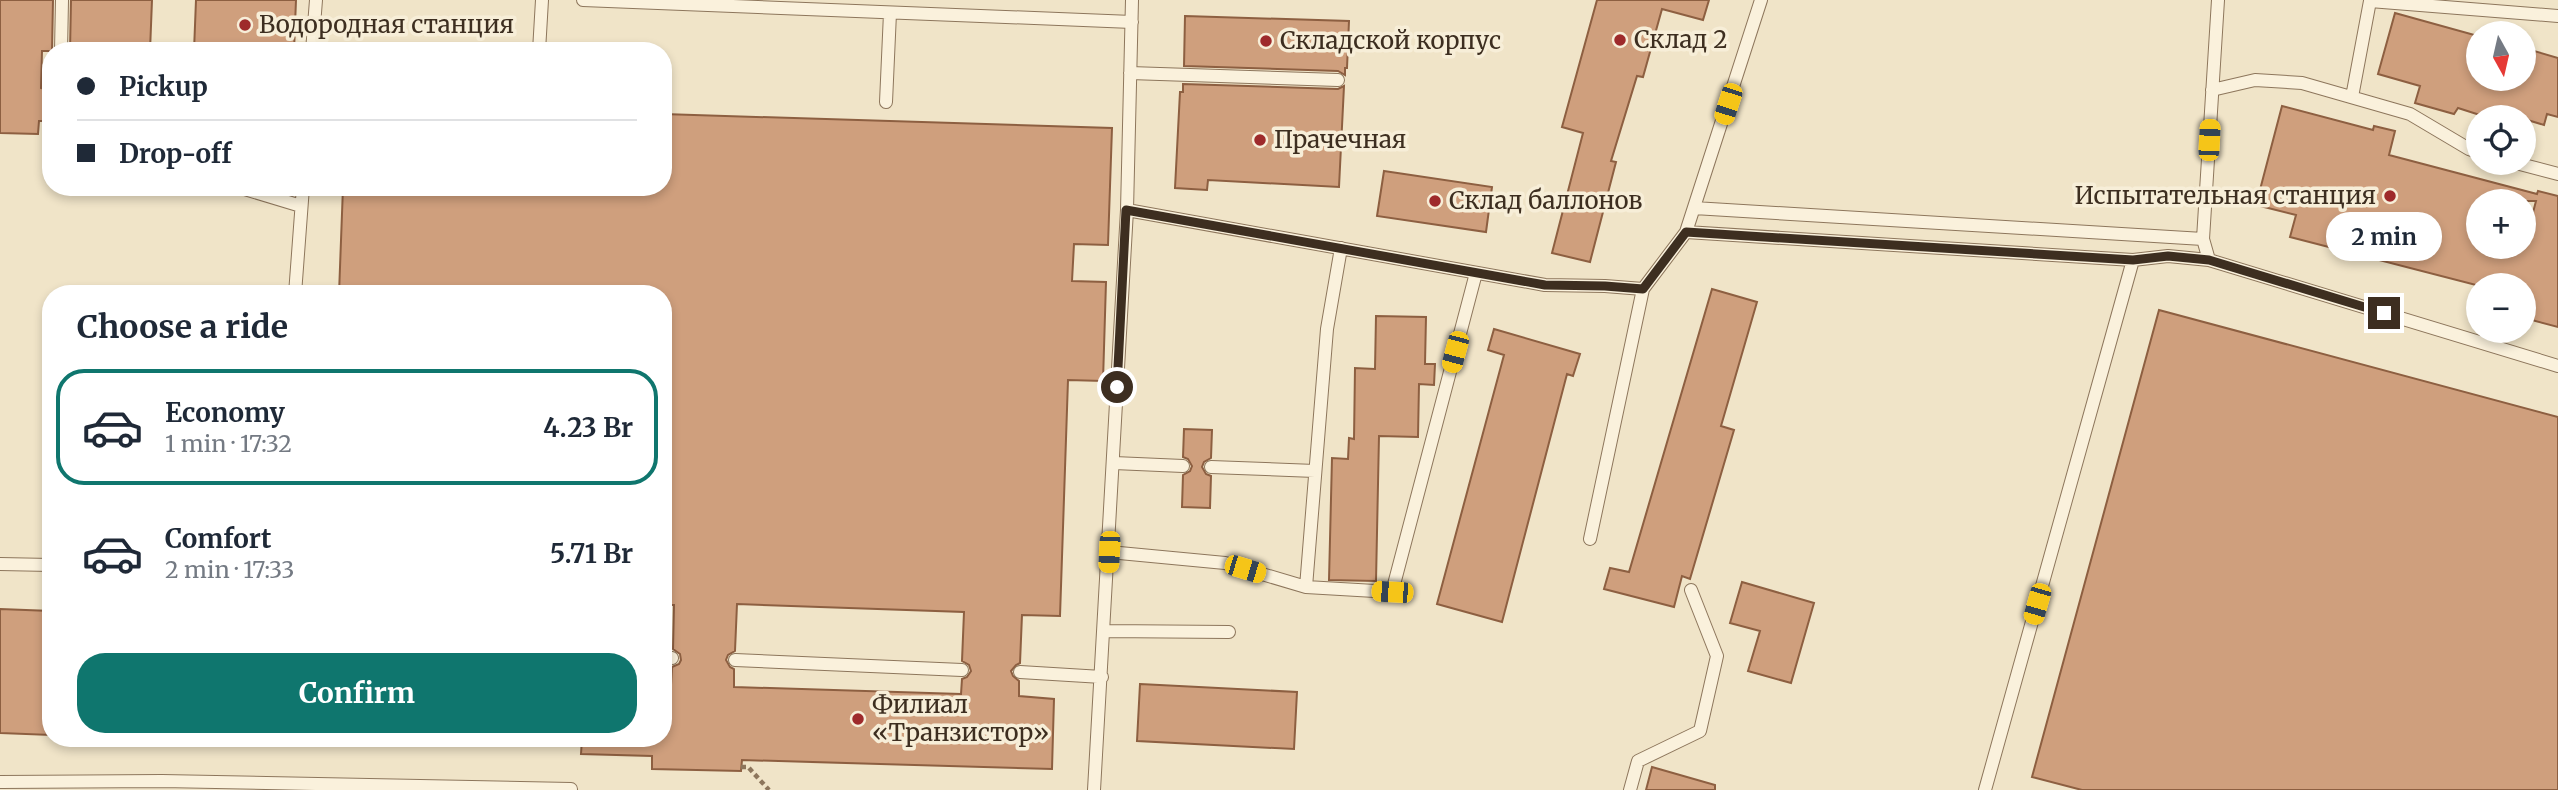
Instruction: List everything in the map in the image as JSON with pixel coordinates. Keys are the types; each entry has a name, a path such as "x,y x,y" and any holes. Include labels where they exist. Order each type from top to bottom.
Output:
{"lane":[{"path":"61,42 62,0"},
{"path":"313,42 316,0"},
{"path":"540,42 542,0"},
{"path":"583,0 1132,22"},
{"path":"1094,790 1114,463 1126,210 1132,0"},
{"path":"1590,540 1643,289 1686,232 1761,0"},
{"path":"2209,260 2203,239 2218,0"},
{"path":"2352,97 2370,1 2558,16"},
{"path":"886,102 890,13"},
{"path":"1130,73 1338,80"},
{"path":"2212,90 2255,80 2302,83 2410,114 2466,147"},
{"path":"2536,168 2558,174"},
{"path":"268,196 301,206"},
{"path":"296,285 302,196"},
{"path":"1694,208 2203,239"},
{"path":"1126,210 1545,285 1643,289"},
{"path":"1686,232 2133,260 2168,256 2209,260 2558,366"},
{"path":"1306,587 1327,328 1341,248"},
{"path":"1985,790 2133,260"},
{"path":"1109,552 1225,562 1306,587 1392,592 1476,272"},
{"path":"1114,463 1183,466"},
{"path":"1211,467 1315,471"},
{"path":"0,564 42,565"},
{"path":"1630,790 1638,761 1700,731 1717,656 1692,590"},
{"path":"1104,631 1229,632"},
{"path":"735,660 962,670"},
{"path":"1020,672 1101,677"},
{"path":"0,782 163,781 571,789"}],"path":[{"path":"741,766 748,767 769,790"}],"building":[{"path":"0,0 53,0 52,42 42,42 42,121 39,121 38,134 0,133"},
{"path":"71,0 152,0 150,42 70,42"},
{"name":"Водородная станция","path":"196,0 296,0 294,42 194,42"},
{"path":"1597,0 1709,0 1703,20 1662,9 1643,77 1637,76 1611,161 1616,162 1590,262 1552,253 1583,133 1562,127"},
{"path":"2395,13 2466,33 2466,91 2536,91 2536,52 2558,58 2558,117 2547,114 2544,125 2536,123 2536,105 2466,105 2466,111 2458,108 2454,114 2415,103 2420,86 2378,74"},
{"name":"Складской корпус","path":"1185,16 1349,21 1345,75 1338,71 1184,66"},
{"name":"Прачечная","path":"1183,84 1338,89 1344,86 1339,187 1208,180 1207,190 1175,188 1180,92 1183,92"},
{"name":"Испытательная станция","path":"2282,106 2373,130 2374,126 2395,131 2389,155 2518,189 2466,189 2466,259 2536,259 2536,194 2538,191 2558,196 2558,327 2536,321 2536,273 2466,273 2466,282 2290,237 2296,215 2256,205"},
{"path":"672,114 1112,128 1108,245 1074,244 1072,281 1106,282 1103,381 1068,380 1060,616 1022,615 1020,663 1011,671 1019,681 1019,696 1054,699 1052,769 742,760 741,771 652,769 652,756 581,754 581,747 672,747 672,667 681,660 680,654 673,649 672,285 339,285 343,196 672,196","holes":["737,604 964,612 962,661 969,665 971,671 962,679 961,694 734,687 734,669 726,660 728,655 735,651"]},
{"name":"Склад баллонов","path":"1384,171 1492,187 1486,232 1377,216"},
{"path":"1712,289 1757,302 1721,426 1734,430 1690,579 1682,576 1674,607 1604,589 1610,568 1629,572"},
{"path":"2159,310 2558,417 2558,790 2082,790 2032,777"},
{"path":"1376,316 1426,317 1425,364 1435,364 1434,385 1419,384 1418,437 1379,436 1376,581 1329,580 1332,458 1348,459 1349,438 1354,439 1355,368 1375,369"},
{"path":"1494,329 1580,354 1573,376 1567,374 1502,622 1437,604 1504,355 1488,350"},
{"path":"1184,429 1212,430 1211,458 1204,462 1202,467 1206,474 1211,476 1210,508 1182,507 1183,475 1190,471 1192,466 1188,459 1183,457"},
{"path":"1742,582 1814,603 1791,683 1748,671 1760,631 1730,623"},
{"path":"0,609 42,611 42,735 0,733"},
{"path":"1140,684 1297,692 1294,749 1137,741"},
{"path":"1652,767 1715,785 1715,790 1646,790"}],"place":[{"name":"Водородная станция","path":"245,25"},
{"name":"Склад 2","path":"1620,40"},
{"name":"Складской корпус","path":"1266,41"},
{"name":"Прачечная","path":"1260,140"},
{"name":"Испытательная станция","path":"2390,196"},
{"name":"Склад баллонов","path":"1435,201"},
{"name":"Филиал «Транзистор»","path":"858,719"}],"route":[{"path":"1117,387 1126,210 1545,285 1643,289 1686,232 2133,260 2168,256 2209,260 2384,313"}]}
